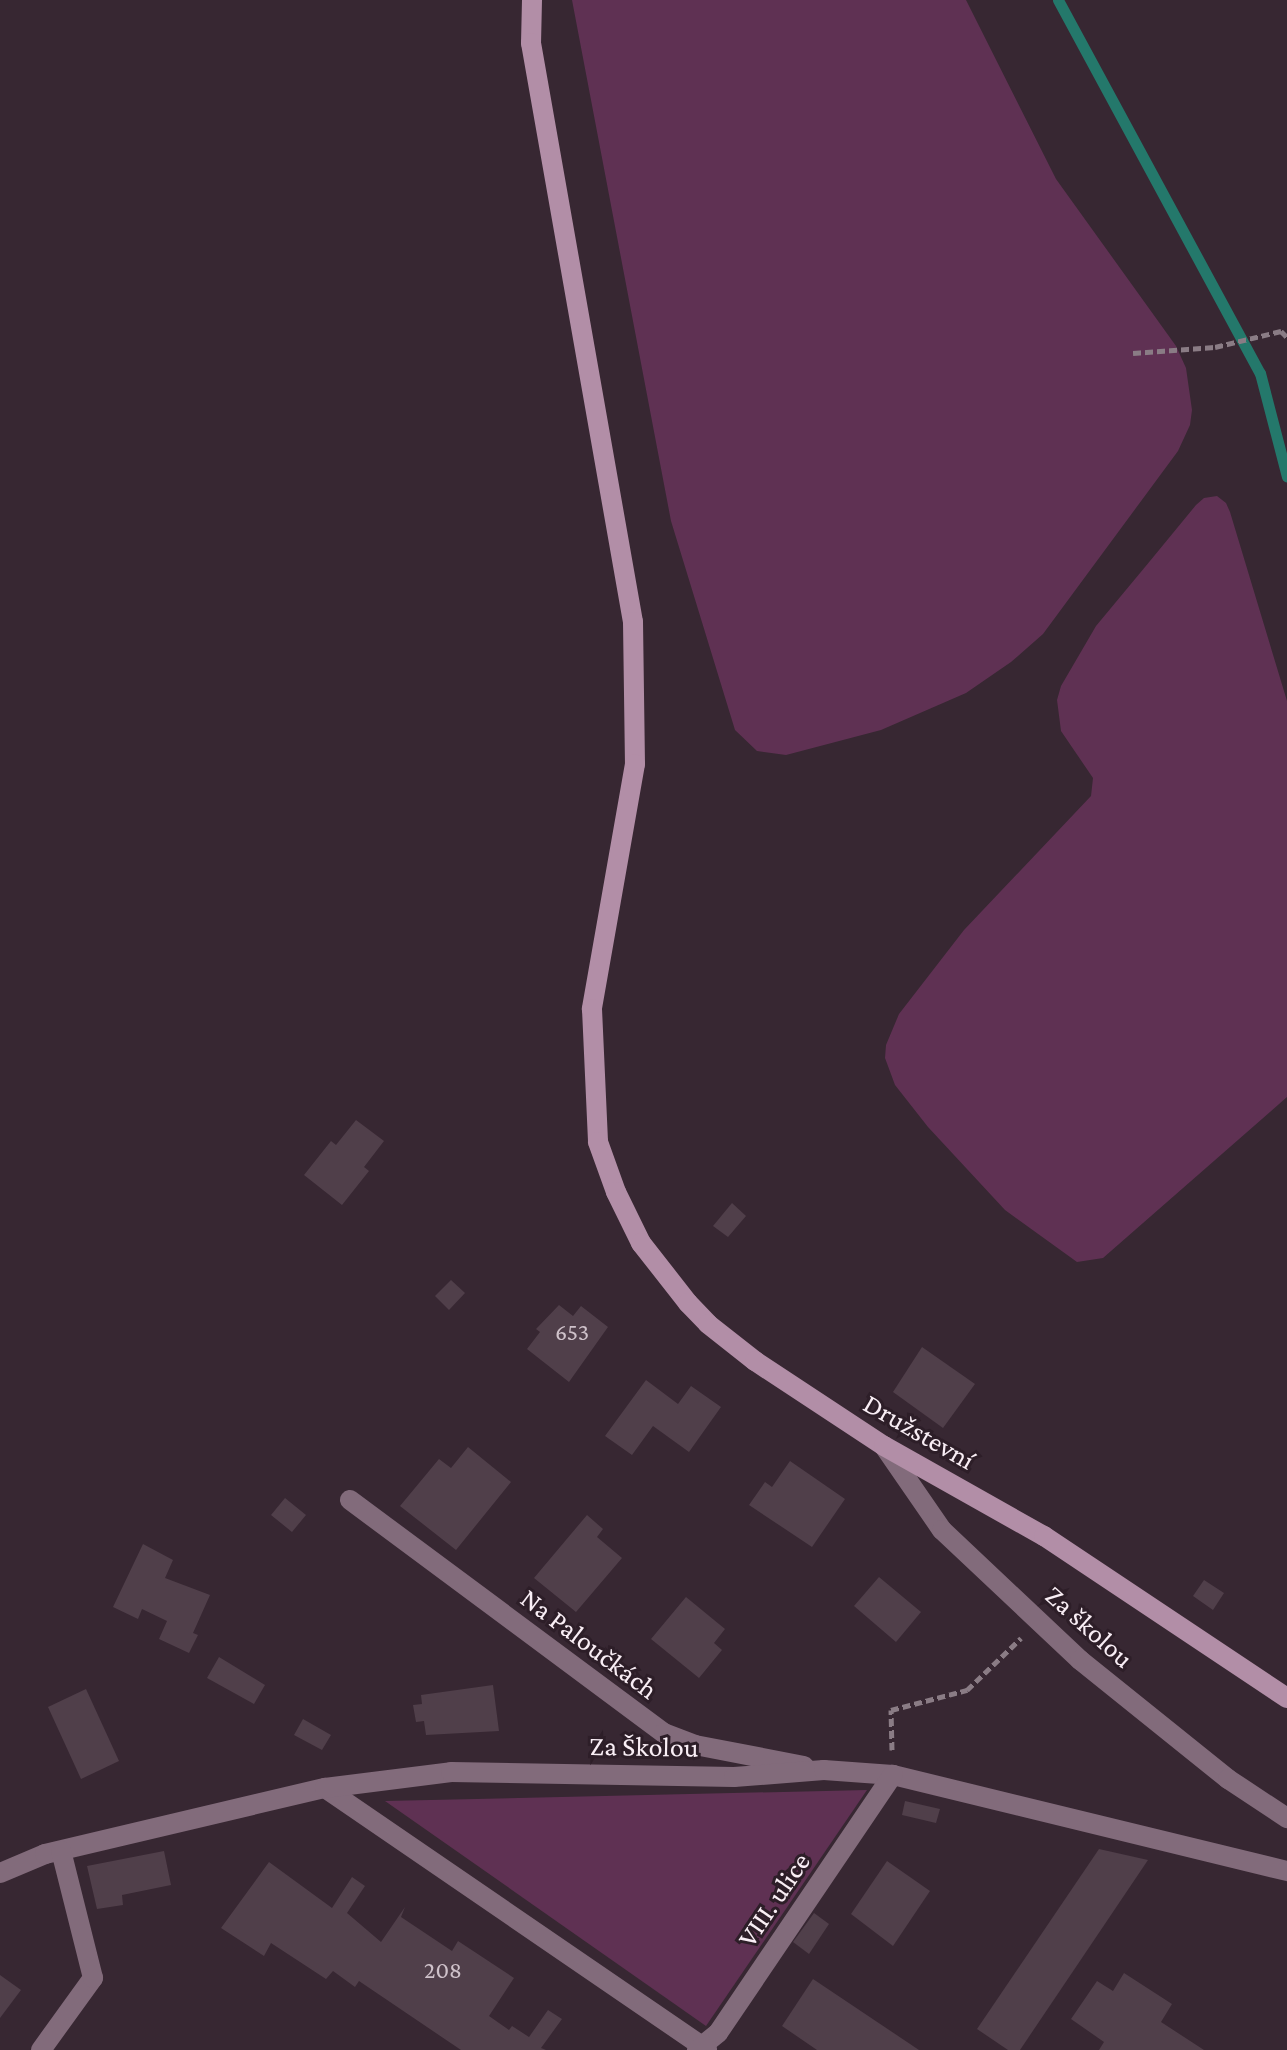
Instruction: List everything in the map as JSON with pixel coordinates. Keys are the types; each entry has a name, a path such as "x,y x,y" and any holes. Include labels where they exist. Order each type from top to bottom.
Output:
{"main road":[{"name":"Družstevní","path":"532,0 531,43 633,622 635,764 592,1009 598,1142 616,1192 641,1243 688,1303 708,1324 755,1361 884,1446 1044,1536 1287,1698"}],"street":[{"name":"Za školou","path":"884,1446 942,1530 1080,1660 1228,1779 1287,1818"},
{"name":"Na Paloučkách","path":"350,1500 664,1733 695,1745 824,1770"},
{"name":"Za Školou","path":"0,1873 61,1851 325,1788 451,1772 734,1777 824,1770 893,1775 1287,1871"},
{"name":"VIII. ulice","path":"701,2048 718,2033 893,1775"},
{"path":"325,1788 701,2048"},
{"path":"41,2050 93,1978 61,1851"}],"path":[{"path":"1133,353 1215,347 1281,331 1287,337"},
{"path":"893,1775 891,1710 967,1690 1039,1621"}],"shaded area":[{"path":"572,0 966,0 1056,179 1176,346 1186,368 1192,410 1190,425 1178,451 1043,634 1011,662 966,693 881,730 786,755 757,751 735,730 671,521"},
{"path":"1217,496 1226,503 1230,512 1287,701 1287,1097 1103,1258 1077,1262 1005,1210 928,1127 895,1085 885,1058 886,1045 899,1014 964,930 1091,796 1093,778 1061,731 1057,700 1061,686 1096,626 1196,505 1204,498"},
{"path":"867,1790 706,2026 385,1801"}],"building":[{"path":"356,1120 384,1141 364,1167 369,1171 342,1205 304,1175 331,1141 336,1145"},
{"path":"732,1203 746,1216 728,1237 713,1226"},
{"path":"451,1280 465,1293 449,1310 435,1296"},
{"path":"559,1305 573,1316 581,1306 608,1327 569,1382 527,1349 540,1332 536,1329"},
{"path":"922,1347 975,1384 943,1428 893,1392"},
{"path":"646,1380 678,1404 691,1386 721,1407 689,1452 653,1426 632,1455 605,1436"},
{"path":"468,1447 511,1482 456,1550 400,1506 439,1459 451,1468"},
{"path":"790,1461 845,1499 812,1547 749,1505 765,1482 772,1487"},
{"path":"285,1498 306,1515 292,1532 271,1515"},
{"path":"587,1515 603,1529 597,1537 622,1558 576,1612 534,1578"},
{"path":"143,1544 173,1560 165,1578 210,1595 193,1633 198,1635 189,1653 159,1639 167,1621 142,1609 138,1619 113,1607"},
{"path":"879,1577 921,1612 896,1642 854,1606"},
{"path":"1204,1580 1224,1593 1213,1610 1193,1596"},
{"path":"686,1597 725,1629 714,1643 722,1650 699,1678 651,1639"},
{"path":"219,1657 265,1685 254,1704 207,1678"},
{"path":"493,1685 499,1731 426,1735 424,1721 416,1722 413,1705 422,1704 421,1695"},
{"path":"86,1689 119,1761 81,1779 48,1707"},
{"path":"303,1719 331,1735 322,1750 294,1735"},
{"path":"905,1801 940,1809 936,1823 902,1815"},
{"path":"1099,1849 1148,1860 1020,2050 1008,2050 977,2029"},
{"path":"164,1851 171,1885 122,1895 123,1905 97,1909 87,1866"},
{"path":"887,1861 930,1891 893,1946 851,1914"},
{"path":"269,1862 332,1908 352,1877 365,1886 347,1913 381,1942 405,1907 401,1917 452,1951 458,1941 514,1978 489,2016 509,2030 512,2026 529,2037 548,2010 562,2019 541,2048 546,2050 461,2050 359,1981 355,1987 333,1971 326,1979 271,1943 264,1956 221,1928"},
{"path":"814,1913 829,1924 809,1954 793,1942"},
{"path":"1124,1973 1172,2004 1161,2022 1204,2050 1099,2050 1104,2042 1071,2019 1097,1981 1113,1991"},
{"path":"0,1975 21,1990 0,2018"},
{"path":"813,1979 919,2050 817,2050 782,2026"}],"waterway":[{"path":"1058,0 1260,373 1287,477"}]}
